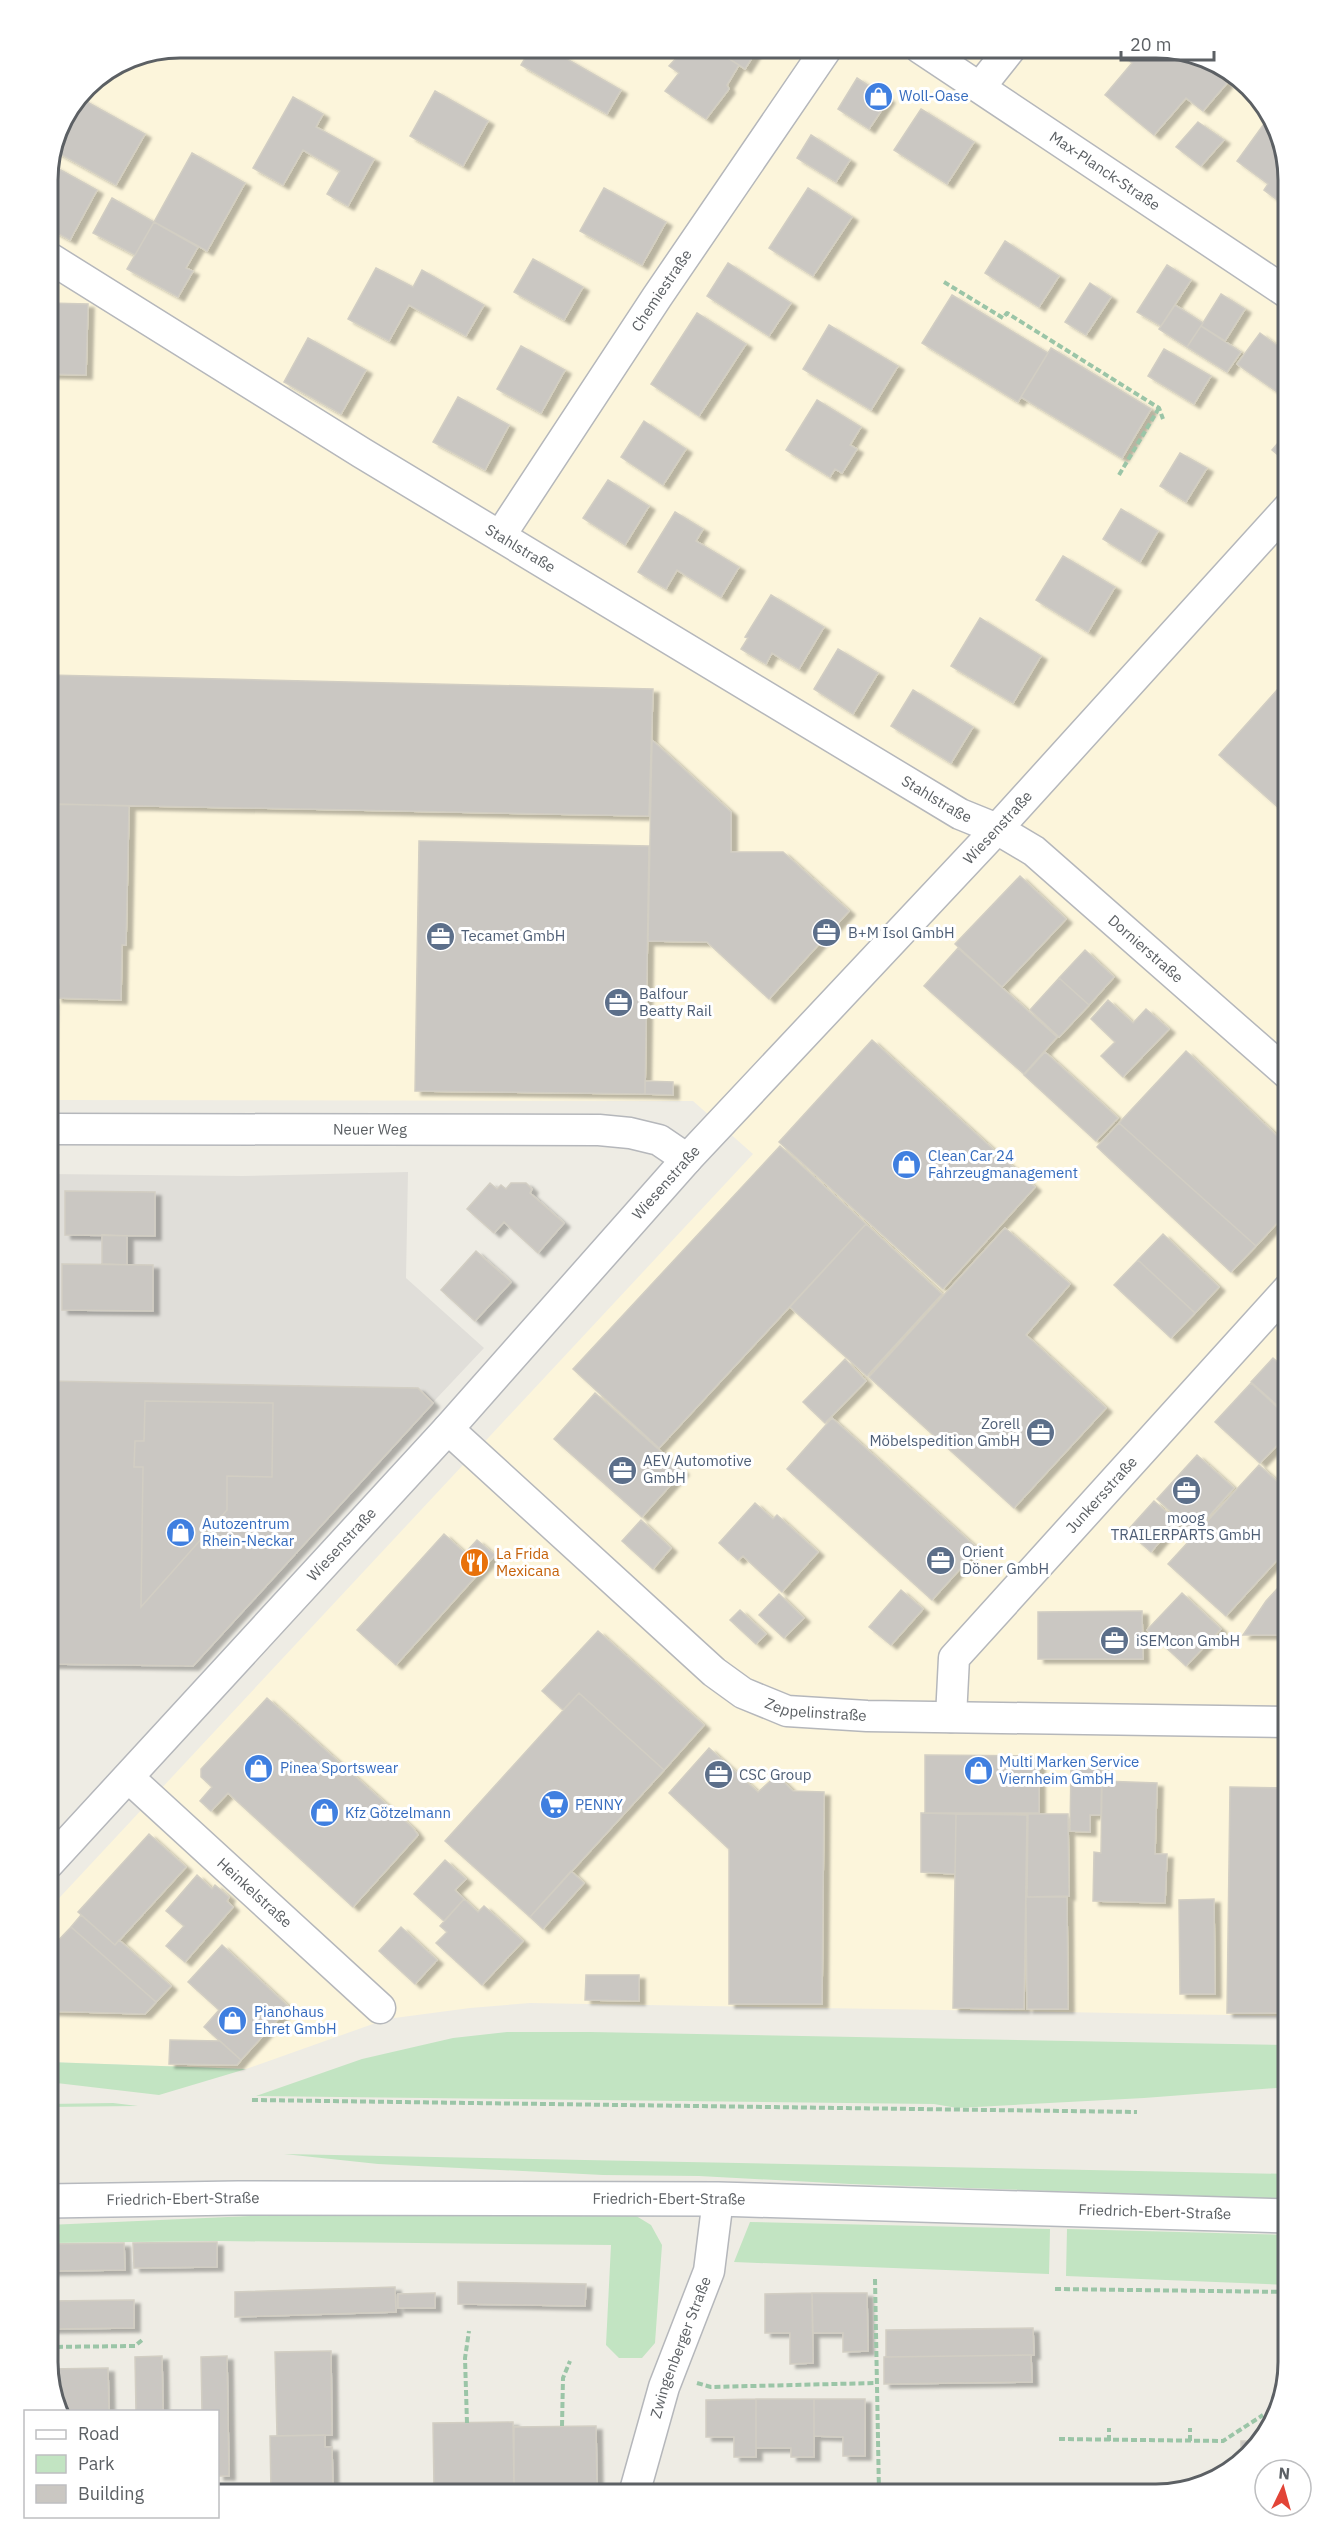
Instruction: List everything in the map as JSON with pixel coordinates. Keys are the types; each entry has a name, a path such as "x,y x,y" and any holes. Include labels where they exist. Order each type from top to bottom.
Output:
{"street":[{"name":"Chemiestraße","path":"500,536 657,297 819,59"},
{"name":"Max-Planck-Straße","path":"938,59 1278,287"},
{"path":"980,87 1002,59"},
{"name":"Stahlstraße","path":"59,264 362,453 960,814 997,829"},
{"name":"Wiesenstraße","path":"58,1853 448,1429 687,1159 997,829 1278,519"},
{"name":"Dornierstraße","path":"997,829 1034,851 1278,1065"},
{"name":"Neuer Weg","path":"59,1129 599,1130 630,1133 659,1140 687,1159"},
{"name":"Junkersstraße","path":"951,1718 954,1658 1278,1300"},
{"name":"Zeppelinstraße","path":"448,1429 714,1672 743,1692 787,1711 951,1718 1278,1722"},
{"name":"Heinkelstraße","path":"129,1778 380,2008"},
{"name":"Friedrich-Ebert-Straße","path":"58,2201 238,2198 718,2199 1278,2216"},
{"name":"Zwingenberger Straße","path":"637,2483 664,2387 709,2271 718,2199"}],"path":[{"path":"944,282 1003,318 1007,313 1159,408 1163,419"},
{"path":"1119,475 1159,408"},
{"path":"252,2100 1137,2112"},
{"path":"875,2279 879,2484"},
{"path":"1055,2289 1278,2292"},
{"path":"467,2423 465,2358 469,2331"},
{"path":"58,2347 135,2346 142,2340"},
{"path":"562,2426 563,2378 570,2361"},
{"path":"671,2373 711,2387 876,2384"},
{"path":"876,2398 883,2398"},
{"path":"1059,2439 1223,2441 1263,2415"},
{"path":"1108,2441 1109,2428"},
{"path":"1190,2428 1190,2441"}],"shaded area":[{"path":"173,59 1164,59 1188,63 1218,75 1243,94 1262,120 1274,149 1278,173 1278,2016 530,2003 387,2019 246,2069 58,2062 58,1899 753,1154 693,1101 59,1100 59,173 68,134 79,113 94,94 127,71 141,65"},
{"path":"408,1172 406,1278 484,1348 184,1667 58,1664 59,1174 243,1176"}],"green space":[{"path":"507,2032 590,2032 1278,2045 1278,2088 957,2108 934,2104 256,2096 362,2059 453,2038"},
{"path":"58,2062 246,2069 159,2095 58,2083"},
{"path":"113,2103 138,2106 58,2107 58,2104"},
{"path":"284,2154 1278,2174 1278,2199 850,2184 699,2176 603,2175 378,2164"},
{"path":"317,2213 633,2214 651,2225 662,2245 655,2343 642,2358 619,2358 606,2345 611,2245 218,2241 58,2243 58,2225"},
{"path":"750,2222 1050,2229 1049,2274 734,2262"},
{"path":"1067,2229 1278,2235 1278,2285 1066,2276"}],"building":[{"path":"525,59 567,59 621,90 607,114 521,65"},
{"path":"675,59 729,59 739,65 727,85 729,89 706,119 665,91 679,73 669,66"},
{"path":"729,59 751,59 745,69"},
{"path":"1127,59 1164,59 1188,63 1218,75 1227,83 1203,111 1186,98 1154,135 1105,95 1132,63"},
{"path":"857,78 889,99 869,129 838,109"},
{"path":"435,91 488,121 463,166 410,136"},
{"path":"293,97 323,114 316,127 374,159 348,206 327,194 340,171 303,150 283,185 253,168"},
{"path":"87,102 145,134 116,185 62,155 75,119"},
{"path":"921,109 974,142 947,184 894,150"},
{"path":"1198,122 1224,140 1201,166 1176,147"},
{"path":"1264,124 1276,157 1278,200 1264,190 1268,184 1237,161"},
{"path":"811,135 850,160 836,182 797,158"},
{"path":"192,153 245,183 207,251 154,222"},
{"path":"59,169 97,190 70,240 59,234"},
{"path":"604,188 666,222 642,265 580,231"},
{"path":"808,188 852,217 813,276 769,248"},
{"path":"112,198 154,222 135,255 93,233"},
{"path":"154,222 198,247 186,268 193,271 178,297 127,269"},
{"path":"1005,241 1059,276 1039,307 985,273"},
{"path":"533,259 583,287 564,320 514,292"},
{"path":"728,263 791,303 769,336 707,296"},
{"path":"1167,265 1191,280 1161,326 1137,312"},
{"path":"376,268 413,287 422,270 484,305 466,336 409,305 389,341 348,319"},
{"path":"1090,283 1111,297 1086,335 1065,322"},
{"path":"1221,294 1245,309 1225,341 1201,326"},
{"path":"952,295 1048,353 1018,402 922,343"},
{"path":"59,303 88,304 86,375 59,374"},
{"path":"1175,305 1203,323 1187,347 1159,329"},
{"path":"697,313 746,344 699,416 651,384"},
{"path":"829,325 898,366 871,410 803,369"},
{"path":"1201,326 1241,352 1227,372 1187,347"},
{"path":"1260,333 1278,346 1278,393 1237,364"},
{"path":"308,338 366,370 341,414 284,382"},
{"path":"521,346 565,370 541,413 497,389"},
{"path":"1051,348 1151,409 1122,458 1021,397"},
{"path":"1164,349 1211,376 1194,404 1148,376"},
{"path":"458,397 509,425 485,470 433,442"},
{"path":"817,400 861,427 850,445 857,449 842,473 835,469 830,477 786,450"},
{"path":"644,421 686,449 663,485 621,457"},
{"path":"1278,443 1278,455 1272,450"},
{"path":"1180,453 1207,468 1186,502 1160,486"},
{"path":"608,480 649,506 625,545 583,518"},
{"path":"1121,509 1158,531 1140,562 1103,539"},
{"path":"675,512 703,529 696,541 739,567 721,597 677,570 666,589 638,572"},
{"path":"1063,556 1115,587 1088,632 1036,600"},
{"path":"771,595 824,627 799,669 772,653 766,664 741,649 748,638 745,637"},
{"path":"980,618 1041,656 1013,703 951,666"},
{"path":"838,649 878,673 853,714 814,689"},
{"path":"59,675 653,689 649,816 59,804"},
{"path":"1278,689 1278,807 1219,755"},
{"path":"913,690 973,727 951,763 891,726"},
{"path":"652,740 731,812 731,852 783,852 849,911 769,999 707,942 648,941"},
{"path":"59,804 129,806 126,945 122,945 121,1000 59,998"},
{"path":"419,841 649,846 645,1094 415,1091"},
{"path":"1020,876 1066,919 1002,987 955,944"},
{"path":"958,948 1057,1037 1024,1074 924,986"},
{"path":"1085,950 1114,977 1089,1005 1059,978"},
{"path":"1059,978 1089,1005 1059,1037 1030,1010"},
{"path":"1108,1000 1133,1023 1146,1009 1169,1029 1123,1077 1101,1056 1115,1042 1091,1019"},
{"name":"Clean Car 24 Fahrzeugmanagement","path":"872,1040 1035,1187 943,1289 779,1142"},
{"path":"1186,1051 1278,1137 1278,1222 1256,1246 1119,1123"},
{"path":"1045,1052 1118,1118 1096,1141 1024,1075"},
{"path":"645,1081 673,1082 673,1095 645,1094"},
{"path":"1119,1123 1256,1246 1231,1272 1097,1147"},
{"path":"780,1146 866,1224 659,1448 573,1369"},
{"path":"490,1183 497,1189 501,1185 506,1189 511,1183 526,1183 532,1189 530,1193 564,1223 538,1253 504,1222 494,1233 467,1209"},
{"path":"65,1191 155,1192 155,1236 65,1235"},
{"path":"866,1224 942,1294 867,1376 790,1307"},
{"path":"1005,1228 1070,1284 1026,1335 1106,1408 1014,1508 869,1377"},
{"path":"1163,1234 1219,1287 1195,1313 1138,1260"},
{"path":"102,1235 127,1236 127,1265 102,1264"},
{"path":"476,1251 511,1282 475,1321 441,1290"},
{"path":"1138,1260 1195,1313 1171,1338 1114,1285"},
{"path":"62,1264 153,1265 153,1311 62,1310"},
{"path":"1273,1358 1278,1362 1278,1406 1251,1382"},
{"path":"845,1359 866,1381 825,1423 803,1402"},
{"name":"Autozentrum Rhein-Neckar","path":"58,1381 418,1388 433,1403 193,1666 58,1664"},
{"path":"1251,1383 1278,1408 1278,1444 1260,1463 1215,1422"},
{"path":"595,1393 683,1471 642,1517 554,1439"},
{"path":"145,1401 273,1403 272,1477 227,1476 227,1510 141,1607 143,1467 134,1467 135,1441 144,1441"},
{"path":"832,1418 978,1549 932,1600 787,1469"},
{"path":"1197,1455 1234,1488 1194,1533 1157,1499"},
{"path":"1259,1465 1278,1482 1278,1559 1226,1616 1168,1564"},
{"path":"1154,1501 1177,1521 1151,1552 1127,1531"},
{"path":"755,1503 773,1519 777,1515 818,1552 782,1592 743,1556 738,1560 719,1543"},
{"path":"641,1520 671,1548 653,1569 622,1541"},
{"path":"444,1534 465,1553 477,1540 495,1555 396,1665 357,1630"},
{"path":"1278,1588 1278,1635 1243,1635 1266,1601"},
{"path":"901,1590 923,1609 891,1645 869,1627"},
{"path":"1182,1593 1221,1629 1186,1666 1147,1630"},
{"path":"779,1594 804,1618 784,1638 759,1615"},
{"path":"740,1610 766,1634 756,1644 730,1620"},
{"path":"1142,1611 1143,1659 1038,1659 1038,1612"},
{"path":"598,1631 704,1725 664,1770 579,1693 563,1710 542,1691"},
{"name":"PENNY","path":"579,1693 664,1770 530,1917 445,1841"},
{"path":"267,1698 413,1828 418,1835 353,1907 228,1793 211,1811 200,1801 212,1787 201,1777 201,1769"},
{"path":"709,1748 758,1792 777,1775 793,1791 824,1792 822,2004 729,2004 729,1849 669,1793"},
{"path":"925,1755 1039,1756 1039,1813 925,1813"},
{"path":"1071,1764 1102,1764 1101,1815 1090,1815 1090,1832 1070,1831"},
{"path":"1102,1781 1157,1783 1155,1854 1167,1854 1165,1903 1093,1901 1094,1852 1101,1853"},
{"path":"1230,1787 1278,1788 1278,2013 1227,2013"},
{"path":"921,1813 956,1814 955,1874 921,1872"},
{"path":"956,1814 1027,1815 1024,2009 953,2008"},
{"path":"1028,1814 1068,1814 1069,1896 1027,1897"},
{"path":"149,1834 186,1867 115,1945 78,1912"},
{"path":"445,1860 466,1879 455,1890 464,1899 444,1921 414,1894"},
{"path":"571,1871 584,1883 543,1929 530,1917"},
{"path":"197,1875 212,1889 215,1885 229,1897 227,1901 233,1907 185,1962 166,1946 184,1926 166,1911"},
{"path":"1026,1897 1067,1897 1068,2009 1027,2009"},
{"path":"464,1899 478,1912 484,1906 523,1941 482,1985 436,1943 447,1932 440,1926"},
{"path":"1214,1899 1215,1994 1180,1994 1179,1900"},
{"path":"81,1915 115,1945 119,1940 171,1986 156,2002 71,1927"},
{"path":"71,1927 156,2002 145,2014 58,2011 58,1940"},
{"path":"401,1927 437,1960 415,1984 379,1951"},
{"path":"222,1945 289,2007 241,2060 204,2027 219,2010 188,1982"},
{"path":"586,1975 639,1975 639,2001 585,2000"},
{"path":"170,2040 220,2041 241,2060 237,2065 169,2064"},
{"path":"217,2242 217,2267 134,2268 133,2243"},
{"path":"124,2243 125,2270 58,2271 58,2244"},
{"path":"458,2282 586,2284 585,2306 458,2304"},
{"path":"395,2287 396,2312 235,2317 235,2292"},
{"path":"435,2293 435,2308 398,2308 398,2294"},
{"path":"812,2293 867,2293 868,2351 843,2352 843,2333 813,2333"},
{"path":"812,2293 813,2363 790,2364 790,2333 765,2333 765,2294"},
{"path":"134,2300 134,2328 58,2329 58,2301"},
{"path":"1033,2328 1034,2355 886,2357 886,2330"},
{"path":"331,2351 332,2435 277,2436 275,2352"},
{"path":"1031,2355 1032,2382 884,2384 884,2357"},
{"path":"162,2356 163,2410 136,2410 135,2357"},
{"path":"227,2356 229,2476 219,2476 219,2410 202,2410 201,2357"},
{"path":"108,2368 109,2410 69,2410 59,2369"},
{"path":"756,2399 756,2457 734,2457 734,2437 706,2437 706,2400"},
{"path":"756,2399 814,2399 814,2457 791,2457 791,2448 756,2448"},
{"path":"814,2399 865,2399 865,2456 843,2456 843,2437 814,2436"},
{"path":"513,2422 514,2483 434,2483 433,2423"},
{"path":"596,2426 597,2483 514,2483 514,2427"},
{"path":"325,2435 325,2447 332,2447 333,2483 271,2483 270,2436"},
{"path":"1241,2441 1249,2441 1248,2442 1241,2449"}],"place":[{"name":"Woll-Oase","path":"878,96"},
{"name":"B+M Isol GmbH","path":"827,933"},
{"name":"Tecamet GmbH","path":"440,936"},
{"name":"Balfour Beatty Rail","path":"618,1003"},
{"name":"Clean Car 24 Fahrzeugmanagement","path":"907,1165"},
{"name":"Zorell Möbelspedition GmbH","path":"1041,1433"},
{"name":"AEV Automotive GmbH","path":"622,1470"},
{"name":"moog TRAILERPARTS GmbH","path":"1186,1491"},
{"name":"Autozentrum Rhein-Neckar","path":"181,1533"},
{"name":"Orient Döner GmbH","path":"941,1561"},
{"name":"La Frida Mexicana","path":"475,1563"},
{"name":"iSEMcon GmbH","path":"1115,1641"},
{"name":"Pinea Sportswear","path":"259,1768"},
{"name":"Multi Marken Service Viernheim GmbH","path":"978,1771"},
{"name":"CSC Group","path":"718,1775"},
{"name":"PENNY","path":"554,1805"},
{"name":"Kfz Götzelmann","path":"324,1813"},
{"name":"Pianohaus Ehret GmbH","path":"233,2021"}]}
